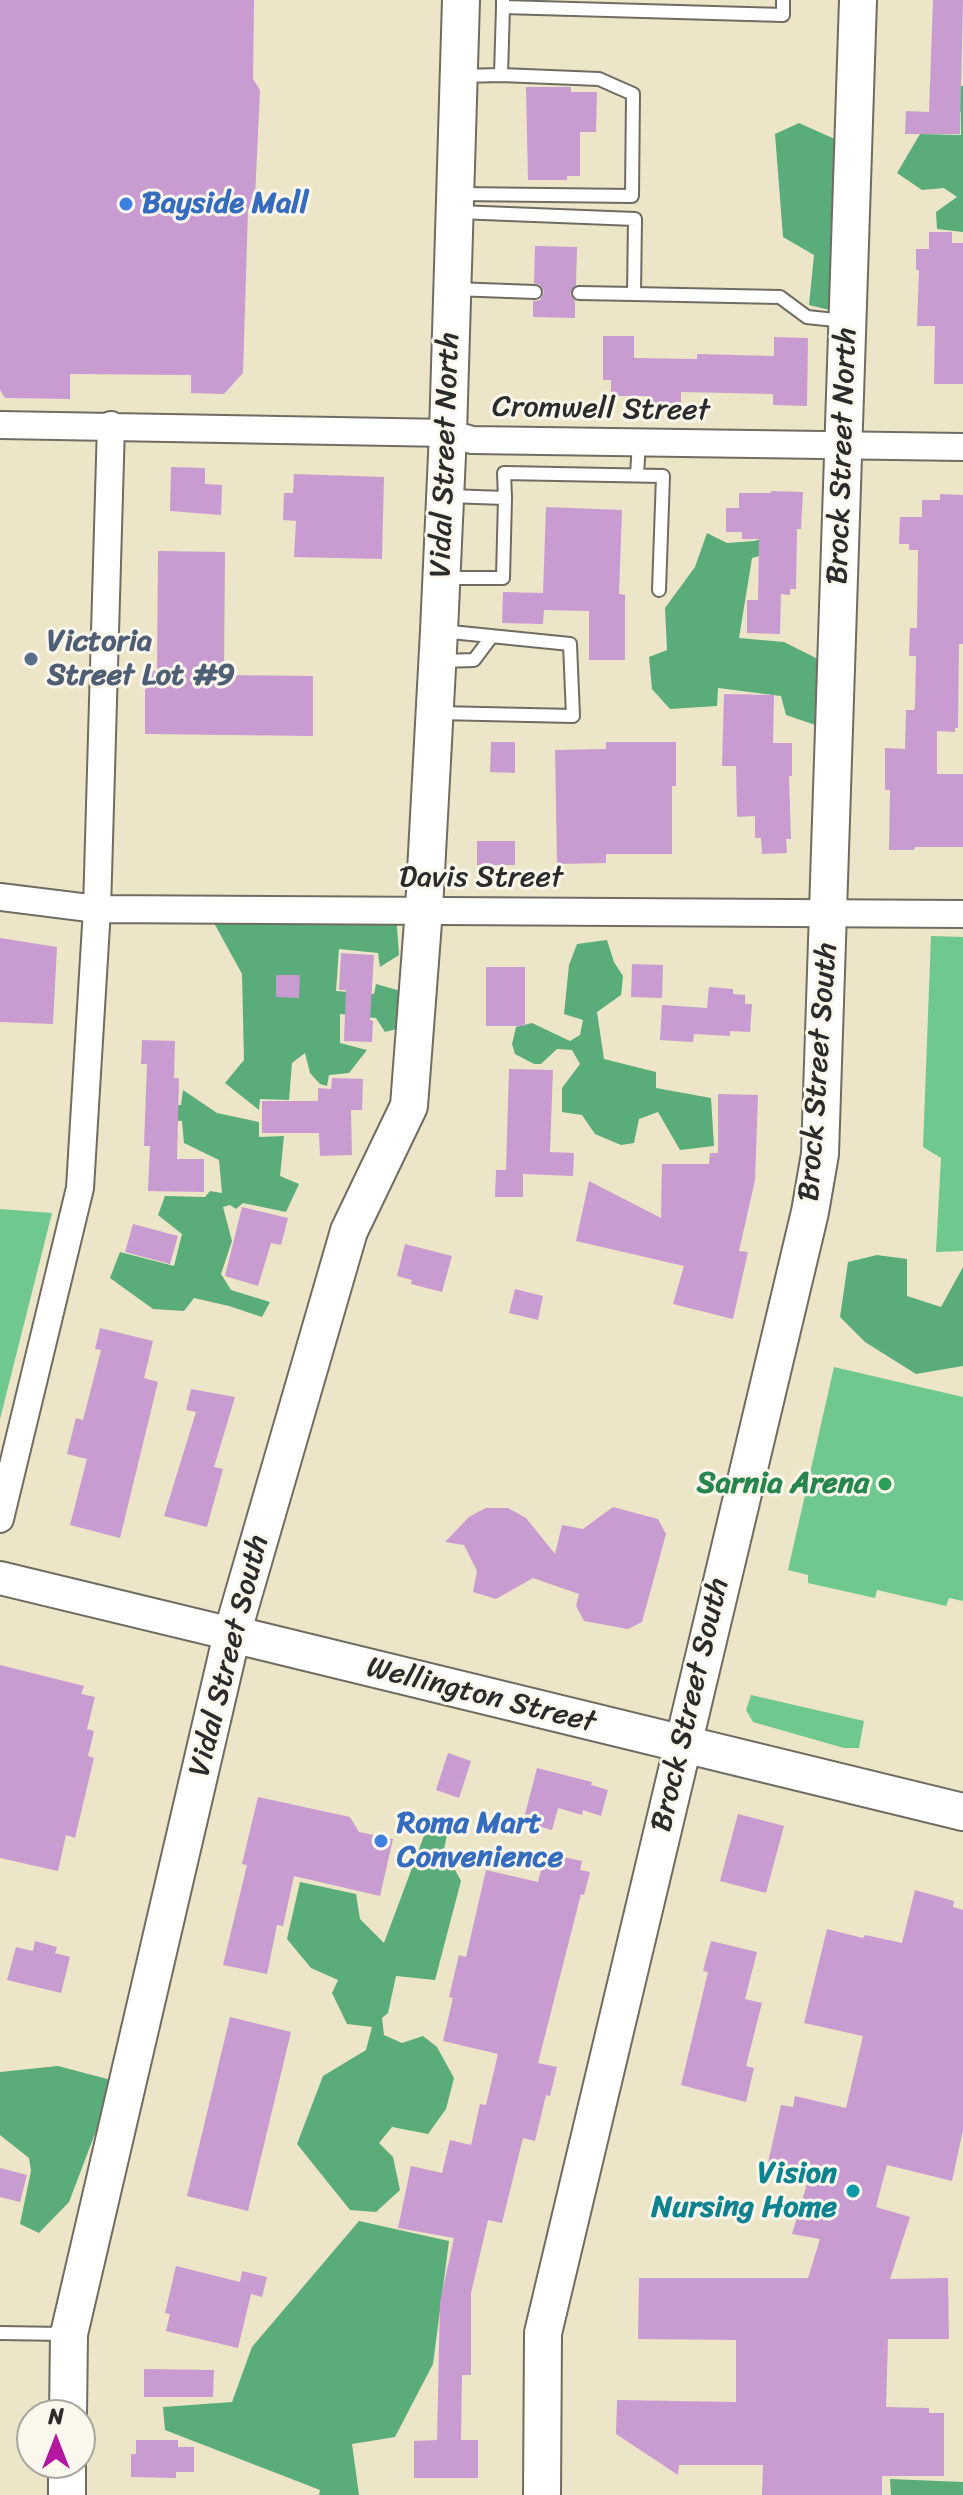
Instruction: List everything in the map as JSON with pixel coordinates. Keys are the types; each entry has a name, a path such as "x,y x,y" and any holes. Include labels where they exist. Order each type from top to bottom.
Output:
{"main road":[{"name":"Vidal Street North","path":"424,909 448,433 461,0"},
{"name":"Brock Street North","path":"829,913 858,0"},
{"name":"Vidal Street South","path":"68,2399 69,2334 232,1634 349,1231 409,1106 424,909"},
{"name":"Brock Street South","path":"542,2495 543,2333 810,1212 820,1154 829,913"},
{"name":"Wellington Street","path":"232,1634 963,1812"}],"street":[{"name":"Cromwell Street","path":"0,425 448,433 472,440 963,447"},
{"path":"0,1519 80,1188 97,909 111,425"},
{"name":"Davis Street","path":"0,897 97,909 963,914"},
{"name":"Wellington Street","path":"0,1578 232,1634"}],"lane":[{"path":"501,75 503,4 783,15 783,0"},
{"path":"455,203 632,196 633,94 599,79 459,76"},
{"path":"455,203 635,219 634,294"},
{"path":"452,289 535,292"},
{"path":"579,293 780,297 807,317 847,322"},
{"path":"637,475 639,442"},
{"path":"442,578 503,578 504,473 663,476 659,590"},
{"path":"445,496 505,498"},
{"path":"438,646 474,660 492,636"},
{"path":"434,713 573,716 570,644 492,636 438,646"},
{"path":"0,2333 69,2334"}],"green space":[{"path":"934,85 963,86 963,232 937,229 936,212 957,197 944,188 922,190 897,173 920,134 961,135 961,112 938,107"},
{"path":"799,123 846,144 842,313 809,305 814,255 783,237 775,134"},
{"path":"707,533 727,543 754,541 779,534 774,552 752,558 739,638 784,642 832,666 827,729 786,715 781,696 718,688 717,706 670,709 652,689 649,657 667,650 665,608 695,567"},
{"path":"208,912 396,914 399,955 380,967 378,953 339,949 336,991 374,994 376,984 404,992 405,1027 385,1032 376,1018 340,1014 340,1043 367,1050 349,1073 329,1075 327,1086 320,1084 310,1073 305,1053 292,1063 289,1100 260,1099 259,1110 225,1083 244,1060 242,974"},
{"path":"931,936 963,937 963,1251 936,1252 941,1158 923,1147"},
{"path":"607,940 614,962 623,976 621,995 597,1012 604,1059 656,1072 656,1088 711,1098 714,1146 680,1150 658,1112 639,1119 634,1143 621,1145 595,1134 582,1115 562,1112 562,1088 580,1064 572,1050 557,1049 541,1064 534,1064 515,1054 512,1044 516,1027 532,1023 570,1041 580,1035 583,1020 564,1014 569,965 577,944"},
{"path":"183,1090 217,1113 259,1122 259,1137 284,1136 280,1176 299,1184 286,1212 243,1203 236,1209 230,1205 223,1207 232,1241 221,1274 231,1290 270,1302 262,1317 194,1298 184,1311 153,1309 110,1278 120,1252 174,1266 182,1234 158,1215 165,1196 205,1197 210,1191 222,1193 219,1160 184,1143 182,1121 169,1120 165,1105 181,1105"},
{"path":"0,1209 52,1213 0,1419"},
{"path":"877,1255 907,1259 907,1296 941,1307 963,1267 963,1366 916,1374 865,1342 840,1317 848,1262"},
{"name":"Sarnia Arena","path":"834,1367 963,1397 963,1601 949,1598 946,1606 877,1590 875,1598 808,1583 808,1575 788,1570"},
{"path":"751,1695 864,1721 859,1748 844,1748 753,1722 746,1710"},
{"path":"431,1817 450,1822 444,1849 461,1881 435,1980 396,1976 388,2013 382,2018 384,2035 402,2043 423,2036 437,2047 454,2078 446,2109 428,2134 392,2127 379,2143 393,2157 400,2190 376,2212 350,2210 297,2144 323,2076 366,2050 372,2027 347,2024 332,1993 338,1980 311,1968 287,1939 300,1882 356,1894 360,1919 384,1943"},
{"path":"58,2066 115,2081 69,2202 39,2233 20,2224 31,2171 29,2158 0,2135 0,2072"},
{"path":"359,2221 449,2241 433,2364 395,2437 352,2444 359,2495 319,2495 320,2490 165,2430 163,2407 232,2402 252,2347"},
{"path":"890,2479 963,2482 963,2495 891,2495"}],"building":[{"name":"Bayside Mall","path":"0,0 254,0 253,79 260,90 255,198 248,210 243,373 224,394 191,393 191,375 70,374 70,399 5,398 0,390"},
{"path":"933,0 963,0 960,134 905,134 906,111 929,112"},
{"path":"526,87 571,87 571,92 597,92 596,132 580,132 580,176 567,176 567,180 528,180"},
{"path":"929,232 952,232 952,243 963,243 963,384 934,384 935,326 917,326 919,270 916,270 916,249 929,249"},
{"path":"535,246 577,247 576,285 570,294 575,301 575,318 533,317 533,301 540,300 544,292 540,285 534,283"},
{"path":"603,336 634,336 634,358 697,359 697,354 774,356 774,337 808,338 807,406 773,405 773,394 681,392 681,407 647,406 647,396 611,396 611,380 603,380"},
{"path":"171,467 205,468 205,484 222,485 221,515 170,511"},
{"path":"294,474 384,477 382,559 294,557 296,521 283,520 284,493 293,493"},
{"path":"803,492 801,529 797,529 796,589 790,589 790,595 781,594 780,634 747,633 747,600 758,600 759,539 742,539 742,532 726,532 726,508 739,508 739,493"},
{"path":"940,494 963,495 963,644 959,644 958,728 955,732 937,731 937,774 963,774 963,847 889,850 890,790 885,790 885,748 905,749 906,710 914,710 915,707 916,656 909,656 910,628 917,628 918,550 909,550 909,544 899,544 900,517 922,517 922,500 940,500"},
{"path":"546,507 622,510 619,594 625,595 625,660 589,660 589,611 544,610 543,624 502,623 503,592 543,593"},
{"path":"158,551 225,552 224,675 313,676 313,736 145,734 145,670 157,671"},
{"path":"724,694 774,695 773,743 792,743 792,776 789,776 791,839 786,839 787,853 762,854 761,838 755,838 755,816 737,817 736,766 722,766"},
{"path":"491,742 515,742 515,773 490,772"},
{"path":"606,742 676,742 676,786 672,786 672,854 606,854 606,863 557,864 555,750 606,749"},
{"path":"477,841 515,841 515,865 477,865"},
{"path":"0,938 57,947 53,1024 0,1022"},
{"path":"341,953 374,955 370,1020 373,1021 372,1042 344,1041 346,990 339,990"},
{"path":"632,964 663,965 662,998 631,997"},
{"path":"486,967 525,967 525,1026 486,1026"},
{"path":"276,975 300,975 299,998 276,997"},
{"path":"709,987 733,989 733,994 745,995 745,1004 752,1004 750,1032 730,1031 730,1036 694,1034 693,1042 660,1040 662,1005 707,1008"},
{"path":"142,1040 175,1041 174,1078 179,1078 177,1159 204,1159 204,1192 148,1191 150,1146 144,1146 147,1064 141,1064"},
{"path":"509,1069 553,1070 550,1152 574,1153 573,1176 523,1174 523,1197 495,1197 496,1170 506,1170"},
{"path":"332,1078 363,1079 362,1110 351,1110 352,1155 320,1156 319,1133 262,1133 262,1101 318,1101 318,1088 331,1089"},
{"path":"718,1094 758,1095 755,1180 739,1251 748,1252 733,1319 673,1304 684,1266 576,1241 589,1181 661,1218 662,1164 709,1164 710,1153 718,1153"},
{"path":"242,1207 288,1218 281,1245 271,1243 258,1286 225,1276"},
{"path":"133,1224 178,1236 170,1264 125,1252"},
{"path":"405,1244 452,1256 442,1292 411,1284 412,1280 397,1276"},
{"path":"515,1289 543,1296 538,1320 509,1313"},
{"path":"100,1328 153,1341 144,1378 158,1382 120,1538 70,1525 87,1459 67,1454 76,1418 83,1420 101,1350 95,1349"},
{"path":"191,1389 235,1397 214,1467 223,1469 207,1527 164,1516 196,1412 186,1410"},
{"path":"613,1507 658,1519 666,1534 642,1622 628,1629 584,1621 576,1606 579,1594 533,1578 496,1599 473,1592 477,1571 464,1545 445,1542 478,1512 486,1508 508,1508 526,1518 555,1554 562,1525 583,1529"},
{"path":"0,1665 84,1686 81,1694 95,1697 87,1729 94,1731 88,1756 94,1758 75,1838 66,1835 58,1871 0,1858"},
{"path":"448,1753 471,1761 459,1798 436,1790"},
{"path":"537,1768 592,1782 591,1785 608,1790 601,1816 583,1810 582,1815 558,1808 552,1830 523,1822"},
{"path":"258,1797 350,1817 359,1832 393,1839 380,1896 294,1876 283,1926 277,1925 267,1974 223,1965 247,1865 242,1864"},
{"path":"738,1814 784,1826 766,1893 720,1881"},
{"path":"545,1853 582,1861 580,1870 590,1872 584,1895 581,1894 538,2063 557,2067 550,2096 546,2095 535,2141 523,2138 502,2223 488,2220 471,2293 471,2375 462,2375 461,2440 478,2440 478,2478 414,2478 414,2441 437,2440 440,2302 454,2238 398,2228 411,2166 442,2173 450,2140 471,2145 480,2104 486,2105 498,2054 443,2041 459,1955 466,1957 486,1870 538,1882"},
{"name":"Vision Nursing Home","path":"915,1890 954,1901 953,1907 963,1910 963,2130 952,2181 887,2165 876,2207 910,2217 890,2279 948,2278 949,2339 888,2339 886,2407 929,2408 929,2413 944,2413 944,2476 882,2476 882,2495 762,2495 763,2465 679,2465 678,2475 616,2434 617,2400 736,2402 736,2340 638,2339 639,2278 808,2278 820,2239 792,2234 809,2177 767,2167 781,2105 793,2107 795,2096 846,2108 863,2036 804,2023 827,1929 902,1943"},
{"path":"35,1941 57,1947 55,1953 70,1957 61,1993 7,1980 16,1947 33,1951"},
{"path":"711,1941 757,1952 745,1999 762,2003 746,2066 754,2068 746,2102 681,2085 708,1972 703,1971"},
{"path":"230,2017 291,2032 248,2211 187,2196"},
{"path":"0,2168 27,2175 20,2202 0,2197"},
{"path":"176,2266 240,2282 242,2271 267,2277 262,2297 251,2294 238,2348 166,2331 170,2314 165,2313"},
{"path":"144,2369 214,2370 213,2397 144,2397"},
{"path":"136,2440 178,2440 178,2447 194,2447 194,2472 176,2472 176,2478 131,2477 131,2454 136,2454"}],"place":[{"name":"Bayside Mall","path":"126,204"},
{"name":"Victoria Street Lot #9","path":"31,659"},
{"name":"Sarnia Arena","path":"885,1484"},
{"name":"Roma Mart Convenience","path":"381,1841"},
{"name":"Vision Nursing Home","path":"853,2191"}]}
